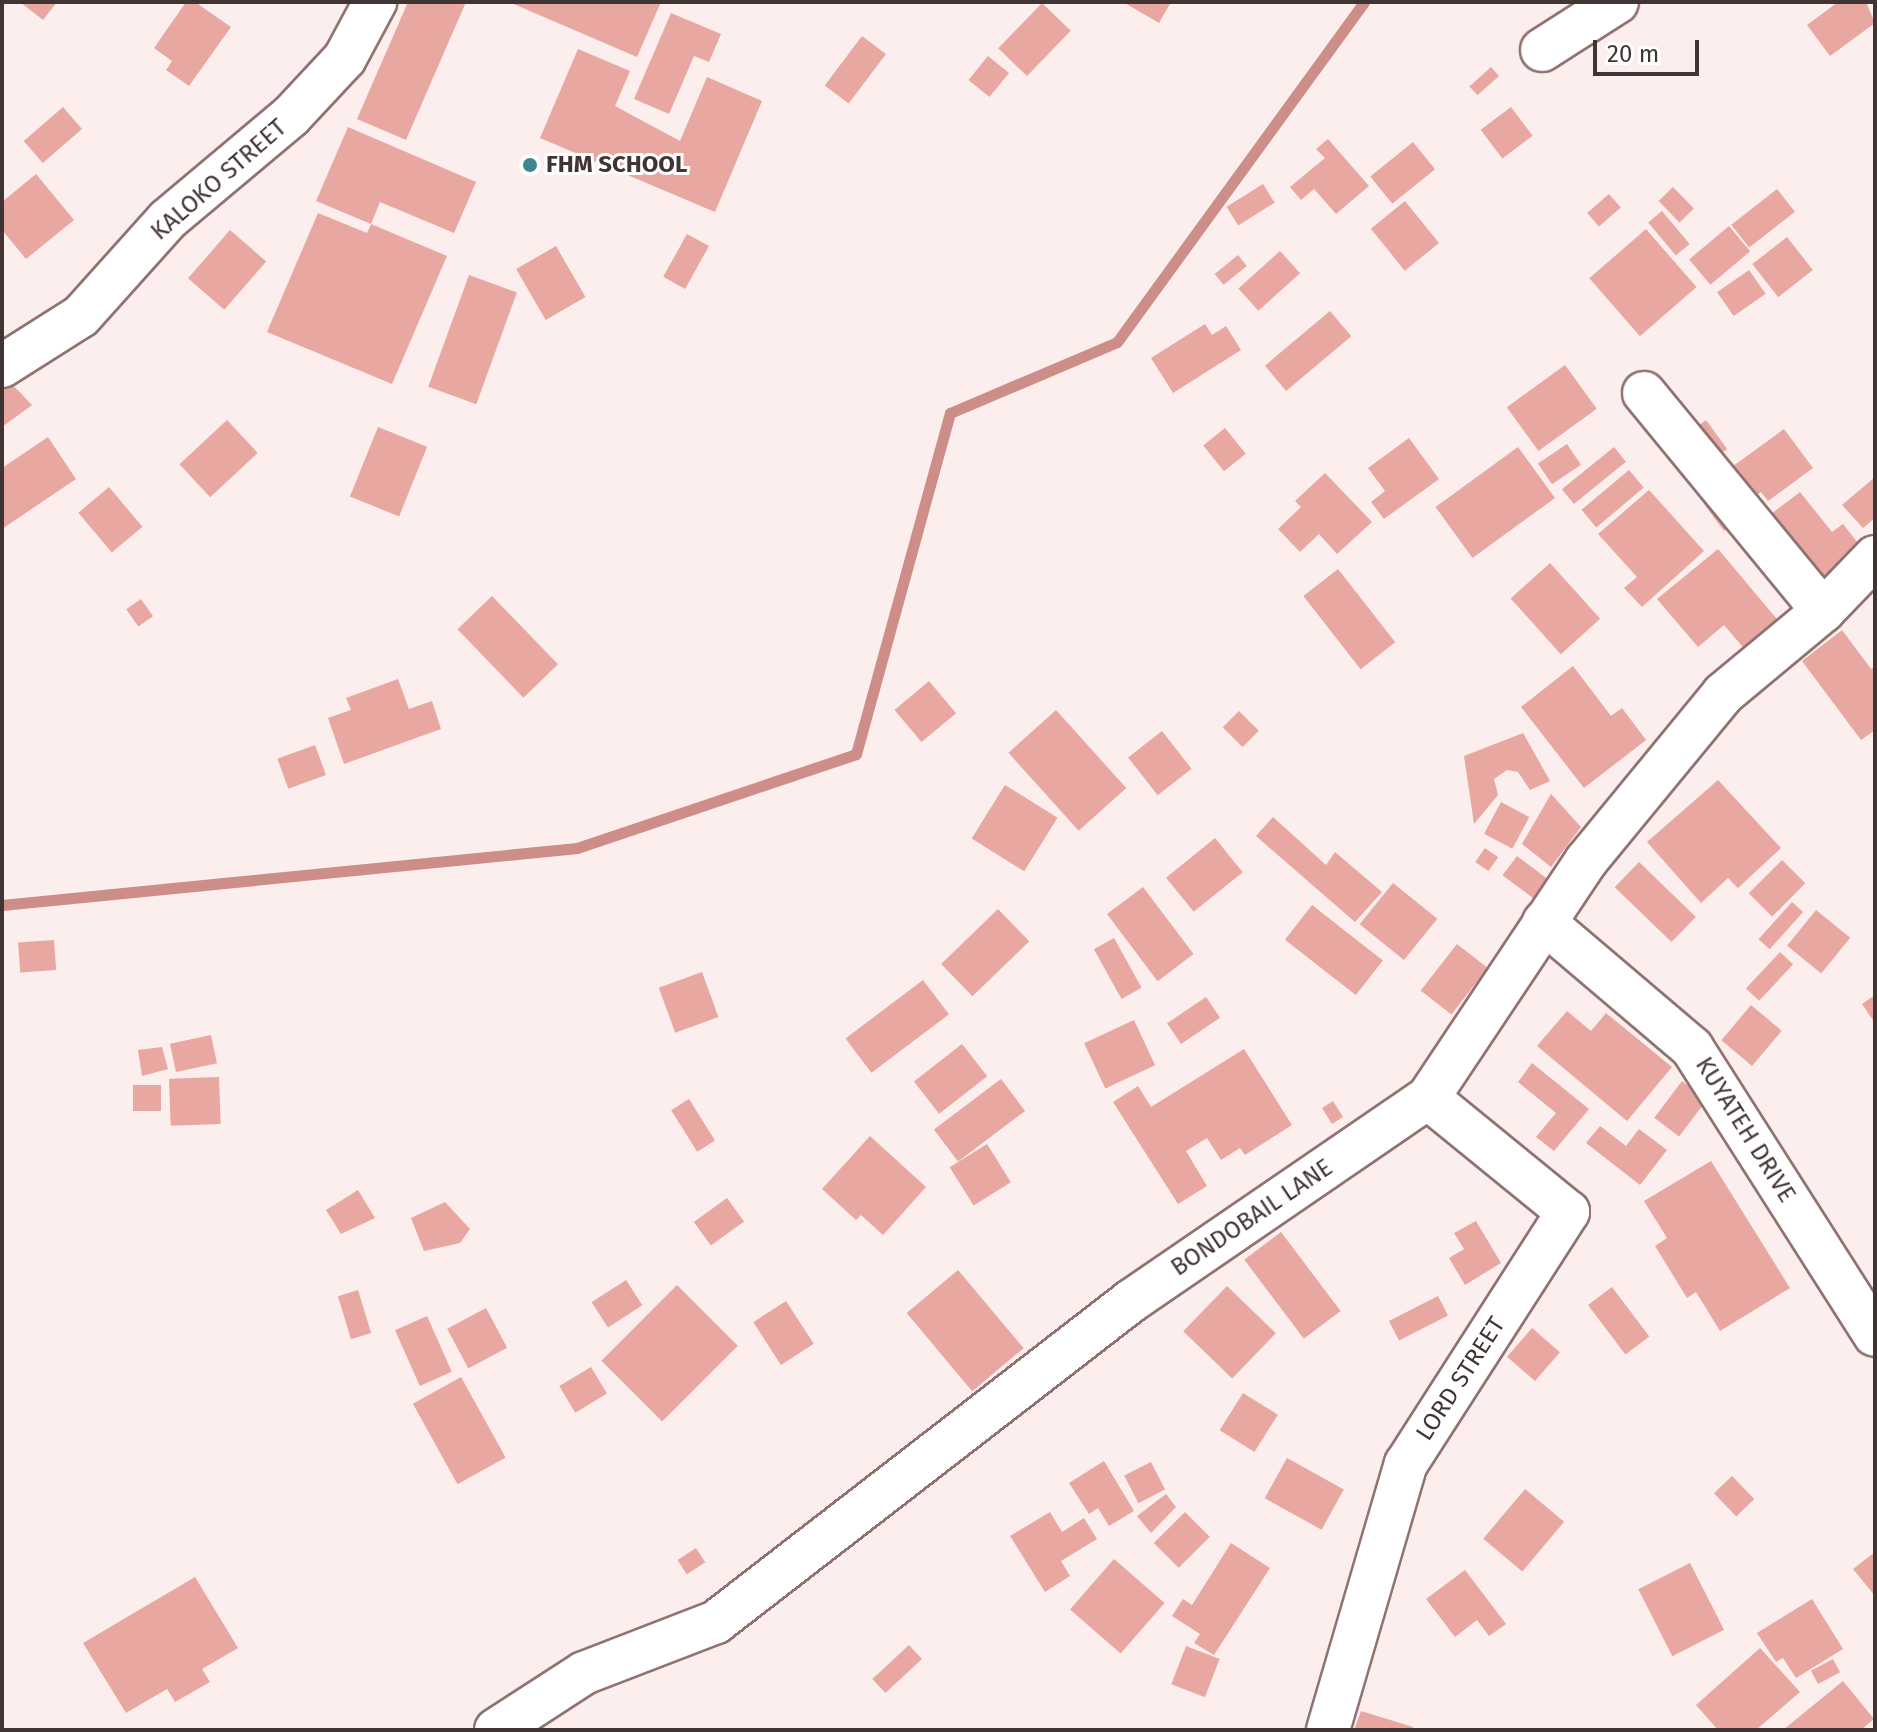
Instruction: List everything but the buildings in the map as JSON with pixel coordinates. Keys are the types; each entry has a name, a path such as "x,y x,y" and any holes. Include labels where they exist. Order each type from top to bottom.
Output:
{"street":[{"name":"KALOKO STREET","path":"2,366 81,316 167,220 291,116 345,58 375,2"},
{"path":"1542,50 1617,2"},
{"path":"1644,393 1823,611"},
{"name":"BONDOBAIL LANE","path":"496,1730 584,1673 716,1622 1131,1301 1428,1098 1586,861 1723,694 1823,611 1875,557"},
{"name":"KUYATEH DRIVE","path":"1544,922 1692,1048 1875,1335"},
{"name":"LORD STREET","path":"1328,1730 1406,1464 1568,1212 1428,1098"}],"waterway":[{"path":"2,905 577,848 856,754 950,413 1117,342 1364,2"}],"place":[{"name":"FHM SCHOOL","path":"530,165"}]}
